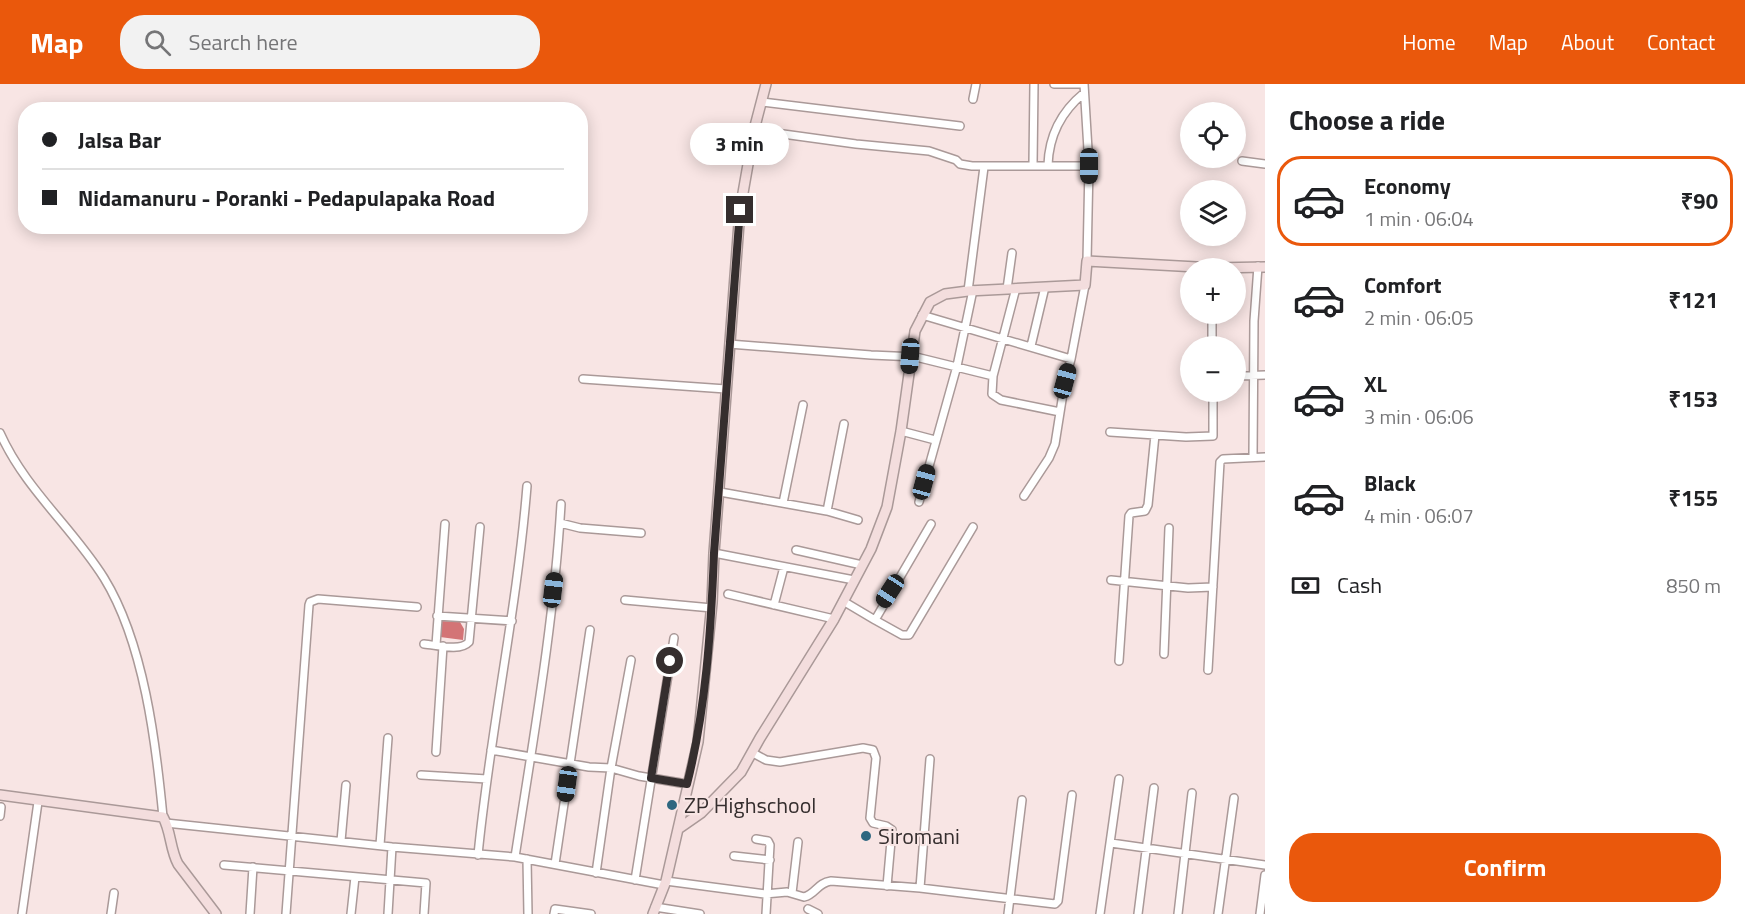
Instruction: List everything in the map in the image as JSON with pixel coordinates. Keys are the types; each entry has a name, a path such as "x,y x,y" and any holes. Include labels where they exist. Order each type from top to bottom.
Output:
{"street":[{"path":"700,914 654,911 665,883 698,742 712,608 714,553 740,210 754,130 766,84"},
{"path":"973,99 976,84"},
{"path":"1033,164 1034,84"},
{"path":"1024,496 1049,458 1055,444 1087,261 1089,166 1084,84 1054,84"},
{"path":"1048,165 1048,150 1059,121 1068,108 1084,93"},
{"path":"762,102 960,126"},
{"path":"754,130 856,144 930,151 956,160 960,164 1089,166"},
{"path":"1246,162 1265,164"},
{"path":"919,502 957,366 965,328 984,166"},
{"path":"1012,253 1012,289 1004,338 993,376 992,394 1000,400 1060,412"},
{"path":"1087,261 1180,266"},
{"path":"1246,267 1261,266 1254,321 1253,456"},
{"path":"678,829 701,813 741,772 834,619 875,540 887,507 901,431 910,356 915,331 922,315 935,298 945,294 970,290 1084,285"},
{"path":"1031,346 1045,287"},
{"path":"922,315 1071,359"},
{"path":"729,344 910,356 993,376"},
{"path":"1246,375 1265,375"},
{"path":"583,380 726,389"},
{"path":"1110,432 1186,437 1213,436 1213,402"},
{"path":"783,503 803,405"},
{"path":"826,511 844,424"},
{"path":"901,431 935,440"},
{"path":"0,433 19,468 89,556 116,602 130,637 150,714 170,845 178,864 216,914"},
{"path":"1119,661 1129,516 1135,511 1145,511 1148,505 1155,435"},
{"path":"1208,670 1220,462 1223,459 1265,457"},
{"path":"478,855 491,750 512,621 527,486"},
{"path":"720,492 826,511 858,520"},
{"path":"515,857 546,652 561,504"},
{"path":"436,752 439,645 436,616 445,524"},
{"path":"560,524 580,528 641,532"},
{"path":"875,620 931,524"},
{"path":"424,644 459,647 470,642 480,527"},
{"path":"843,601 902,635 909,635 973,527"},
{"path":"1164,654 1169,528"},
{"path":"796,550 862,565"},
{"path":"714,553 854,580"},
{"path":"774,605 784,567"},
{"path":"1111,580 1188,588 1214,588"},
{"path":"728,594 834,619"},
{"path":"286,914 310,602 318,599 417,607"},
{"path":"625,600 712,608"},
{"path":"436,616 512,621"},
{"path":"555,864 590,630"},
{"path":"635,880 674,638"},
{"path":"596,873 611,768 631,660"},
{"path":"380,845 388,738"},
{"path":"753,753 766,760 780,762 863,748 873,750 876,758 870,818 873,823 886,826 892,831 887,886"},
{"path":"491,750 570,764 611,768 687,784"},
{"path":"920,888 930,759"},
{"path":"421,776 487,779"},
{"path":"1100,914 1119,779"},
{"path":"341,841 346,785"},
{"path":"1138,914 1154,788"},
{"path":"1178,914 1192,793"},
{"path":"0,795 291,836 515,857 635,880 807,896 819,885 831,881 920,888 1052,905 1058,901 1072,795"},
{"path":"1218,914 1234,798"},
{"path":"1008,914 1022,800"},
{"path":"22,914 38,802"},
{"path":"0,816 1,807"},
{"path":"756,839 769,843 766,914"},
{"path":"792,893 798,842"},
{"path":"1111,843 1265,865"},
{"path":"388,914 392,847"},
{"path":"734,855 770,860"},
{"path":"527,859 528,914"},
{"path":"224,865 426,883 424,914"},
{"path":"250,914 253,867"},
{"path":"1260,914 1265,875"},
{"path":"351,914 355,877"},
{"path":"111,914 114,893"},
{"path":"554,914 555,909 591,914"},
{"path":"808,909 818,914"}],"shaded area":[{"path":"441,621 460,622 464,629 463,640 440,637"}],"place":[{"name":"ZP Highschool","path":"672,805"},
{"name":"Siromani","path":"866,836"}],"route":[{"path":"670,661 651,778 687,784 698,742 712,603 740,210"}]}
